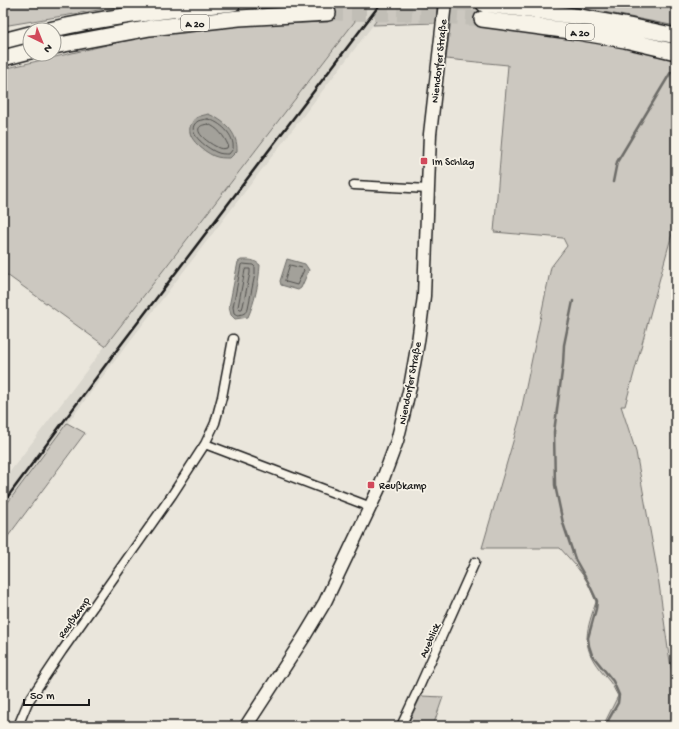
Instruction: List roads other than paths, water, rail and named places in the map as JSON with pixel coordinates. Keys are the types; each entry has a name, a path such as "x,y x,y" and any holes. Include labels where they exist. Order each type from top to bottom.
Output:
{"highway":[{"name":"A 20","path":"62,27 146,13 233,3"},
{"name":"A 20","path":"676,36 581,17 483,12 578,32 625,40 676,52"},
{"name":"A 20","path":"62,44 150,28 239,18 328,13"},
{"path":"3,41 22,36"},
{"path":"3,58 22,53"}],"main road":[{"name":"Niendorfer Straße","path":"246,726 325,602 371,507 397,441 410,387 424,296 430,134 445,3"}],"street":[{"path":"354,185 428,189"},
{"name":"Reußkamp","path":"18,726 28,702 62,651 172,495 205,444 216,423 233,339"},
{"path":"205,444 371,507"},
{"name":"Aueblick","path":"401,726 475,562"}],"water":[{"path":"208,114 229,128 235,138 237,151 230,158 218,157 210,154 200,147 192,138 190,128 195,118"},
{"path":"287,259 305,264 309,270 301,288 298,290 281,285 280,281"},
{"path":"241,260 251,260 260,265 258,285 248,317 235,319 231,315 229,307 238,262"}],"waterway":[{"path":"613,182 617,162 671,72"},
{"path":"573,301 564,345 554,432 555,485 563,523 575,559 597,601 588,638 589,646 592,655 613,681 619,695 618,703 605,726"}],"tunnel":[{"path":"457,3 484,4"},
{"path":"328,13 410,14 482,19"}],"railway":[{"path":"3,503 107,363 381,3"}],"place":[{"name":"Im Schlag","path":"424,161"},
{"name":"Reußkamp","path":"371,485"}]}
